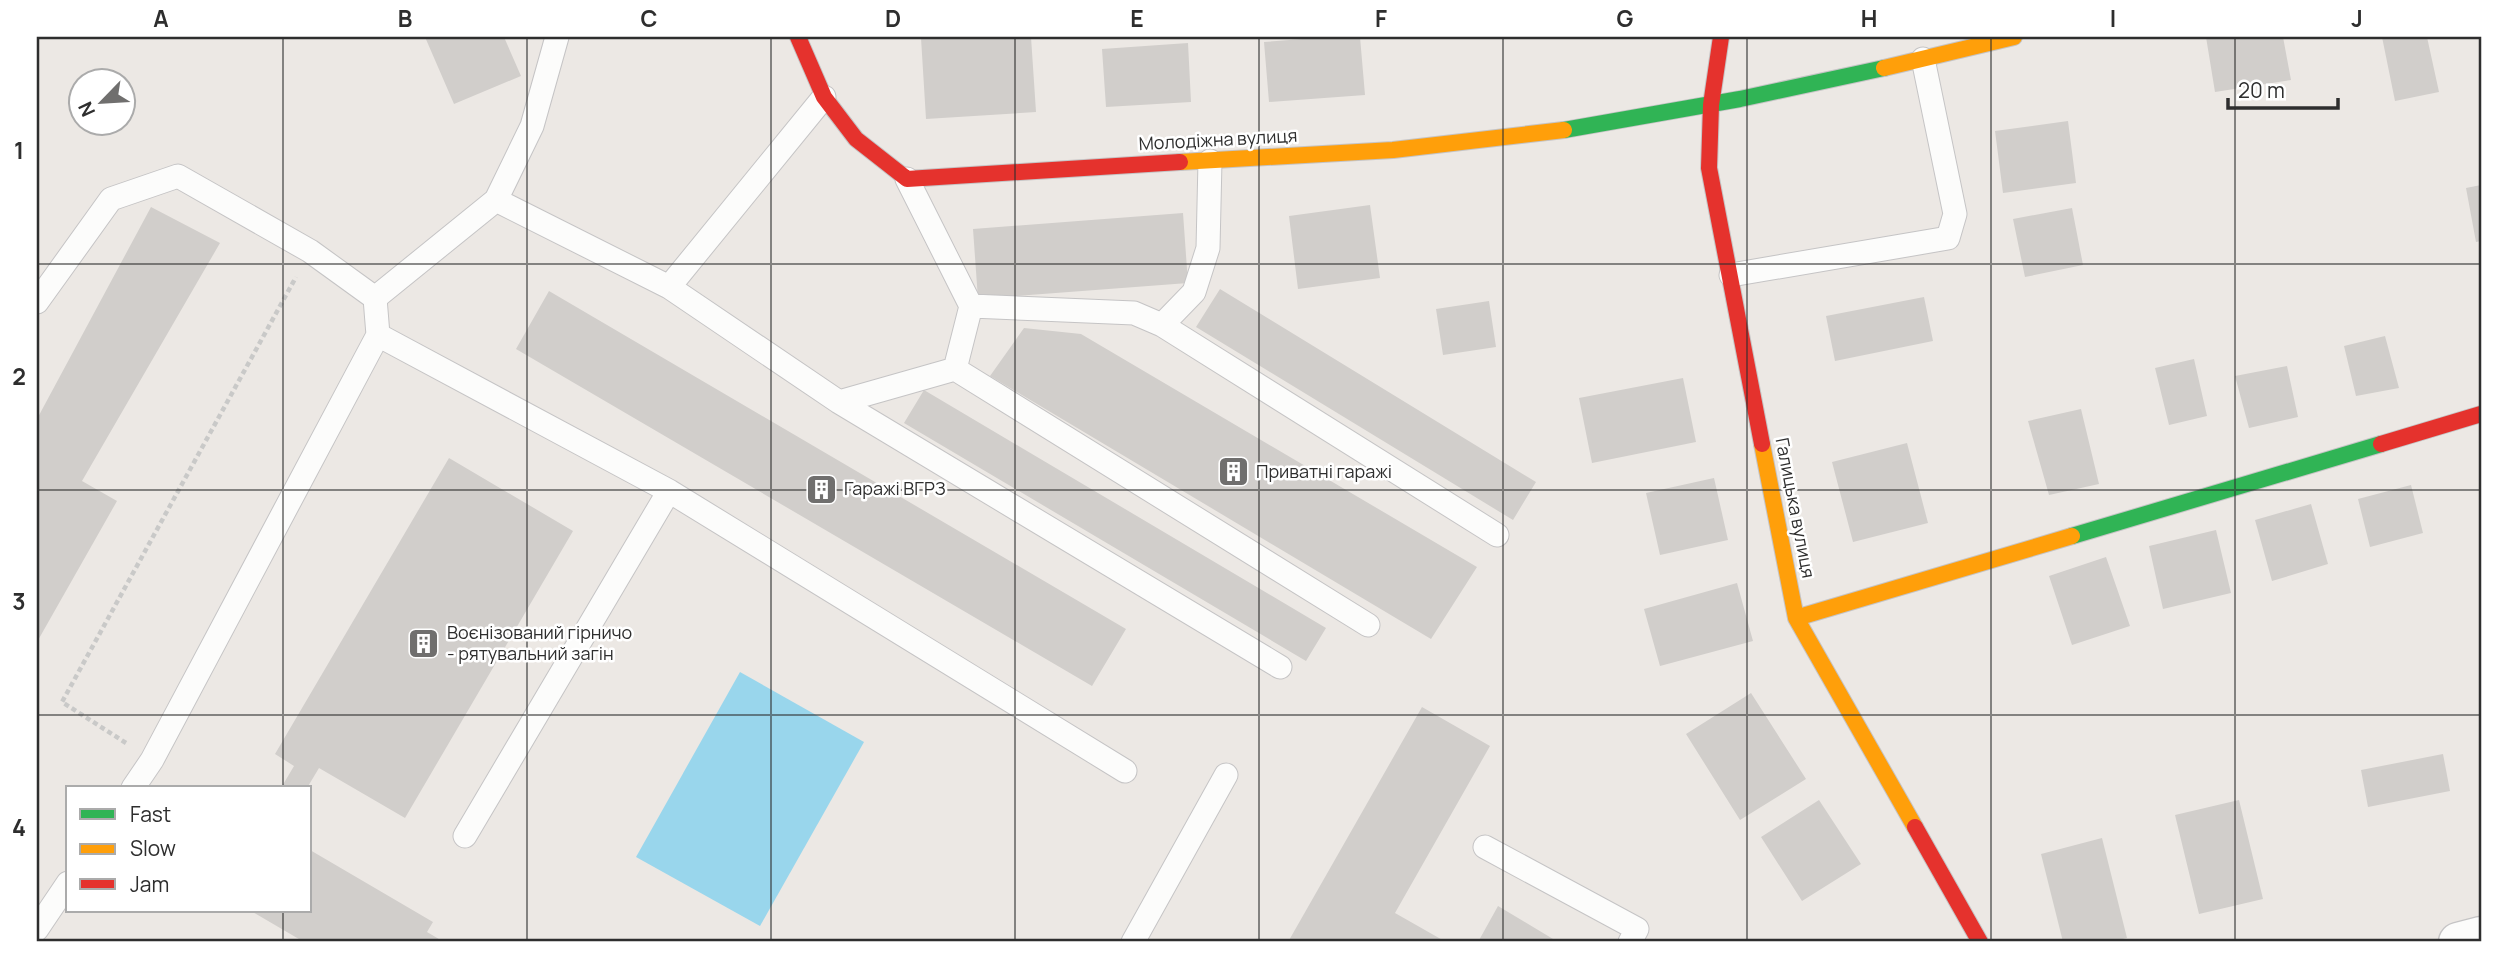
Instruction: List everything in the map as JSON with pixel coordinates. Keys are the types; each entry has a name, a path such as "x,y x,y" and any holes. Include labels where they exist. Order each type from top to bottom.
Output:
{"street":[{"path":"798,37 824,97 856,139 907,179"},
{"name":"Галицька вулиця","path":"1721,37 1711,105 1709,168 1796,618 1980,942"},
{"name":"Молодіжна вулиця","path":"907,179 968,172 1210,161 1462,144 1711,105 1923,60 2014,37"},
{"path":"1796,618 2481,414"},
{"path":"2458,942 2481,936"}],"lane":[{"path":"376,299 496,200 532,126 557,37"},
{"path":"1731,275 1948,237 1955,214 1923,60"},
{"path":"669,287 824,97"},
{"path":"1162,325 1194,292 1208,248 1210,161"},
{"path":"37,302 111,199 178,176 310,251 376,299"},
{"path":"907,179 971,306 955,369"},
{"path":"496,200 669,287 839,402 1280,667"},
{"path":"134,786 152,760 377,335 376,299"},
{"path":"971,306 1134,313 1162,325 1497,535"},
{"path":"377,335 669,491 1125,771"},
{"path":"839,402 955,369 1368,625"},
{"path":"465,836 669,491"},
{"path":"1133,942 1226,775"},
{"path":"1485,848 1637,929 1630,942"},
{"path":"37,929 66,886"}],"path":[{"path":"152,760 62,702 310,251"}],"water":[{"path":"740,672 864,742 760,926 636,857"}],"building":[{"path":"425,37 504,37 521,76 454,104"},
{"path":"1031,37 1036,112 926,119 921,38"},
{"path":"1360,37 1365,95 1269,102 1264,42"},
{"path":"2206,37 2283,37 2291,80 2215,92"},
{"path":"2382,37 2427,37 2439,92 2395,101"},
{"path":"1188,43 1191,102 1106,107 1102,49"},
{"path":"2068,121 2076,183 2003,193 1995,131"},
{"path":"2481,185 2481,241 2476,242 2466,188"},
{"path":"1370,205 1380,278 1298,289 1289,216"},
{"path":"151,207 220,243 82,481 117,501 37,642 37,419"},
{"path":"2072,208 2083,265 2025,277 2013,219"},
{"path":"1183,213 1188,283 978,299 973,229"},
{"name":"Приватні гаражі","path":"1220,289 1536,482 1513,520 1196,327"},
{"name":"Гаражі ВГРЗ","path":"549,291 1126,629 1092,686 516,349"},
{"path":"1924,297 1933,341 1835,361 1826,316"},
{"path":"1489,301 1496,347 1443,355 1436,309"},
{"name":"Приватні гаражі","path":"1024,328 1081,334 1477,567 1431,639 990,376"},
{"path":"2385,336 2399,388 2356,396 2344,346"},
{"path":"2194,359 2207,416 2169,425 2155,368"},
{"path":"2287,366 2298,417 2249,428 2235,376"},
{"path":"1683,378 1696,442 1592,463 1579,398"},
{"path":"924,390 1326,628 1306,661 904,423"},
{"path":"2081,409 2099,484 2049,495 2028,421"},
{"path":"1907,443 1928,523 1853,542 1832,462"},
{"name":"Воєнізований гірничо - рятувальний загін","path":"449,458 573,531 405,818 319,768 308,786 282,786 294,766 275,754"},
{"path":"1714,478 1728,540 1660,555 1646,493"},
{"path":"2411,485 2423,533 2370,547 2358,499"},
{"path":"2311,504 2328,564 2272,581 2255,520"},
{"path":"2216,530 2231,593 2163,609 2149,546"},
{"path":"2106,557 2130,626 2072,645 2049,576"},
{"path":"1737,583 1753,641 1660,666 1644,609"},
{"path":"1751,693 1806,779 1740,820 1686,734"},
{"path":"1422,707 1490,746 1395,913 1446,942 1288,942"},
{"path":"2443,754 2450,791 2368,807 2361,770"},
{"path":"1819,800 1861,864 1802,901 1761,837"},
{"path":"2239,800 2263,899 2199,914 2175,815"},
{"path":"2102,838 2127,938 2109,942 2063,942 2041,854"},
{"path":"312,851 433,922 427,932 444,942 304,942 253,912 312,912"},
{"path":"1498,906 1558,942 1478,942"}],"traffic: fast":[{"path":"1564,130 1740,99 1884,68"},
{"path":"2072,536 2381,444"}],"traffic: slow":[{"path":"1884,68 2014,37"},
{"path":"1180,162 1393,150 1564,130"},
{"path":"1762,444 1796,618 1915,827"},
{"path":"1796,618 2072,536"}],"traffic: jam":[{"path":"798,37 824,97 856,139 907,179 1180,162"},
{"path":"1721,37 1711,105 1709,168 1762,444"},
{"path":"2381,444 2481,414"},
{"path":"1915,827 1980,942"}],"place":[{"name":"Приватні гаражі","path":"1233,472"},
{"name":"Гаражі ВГРЗ","path":"821,489"},
{"name":"Воєнізований гірничо - рятувальний загін","path":"424,643"}]}
